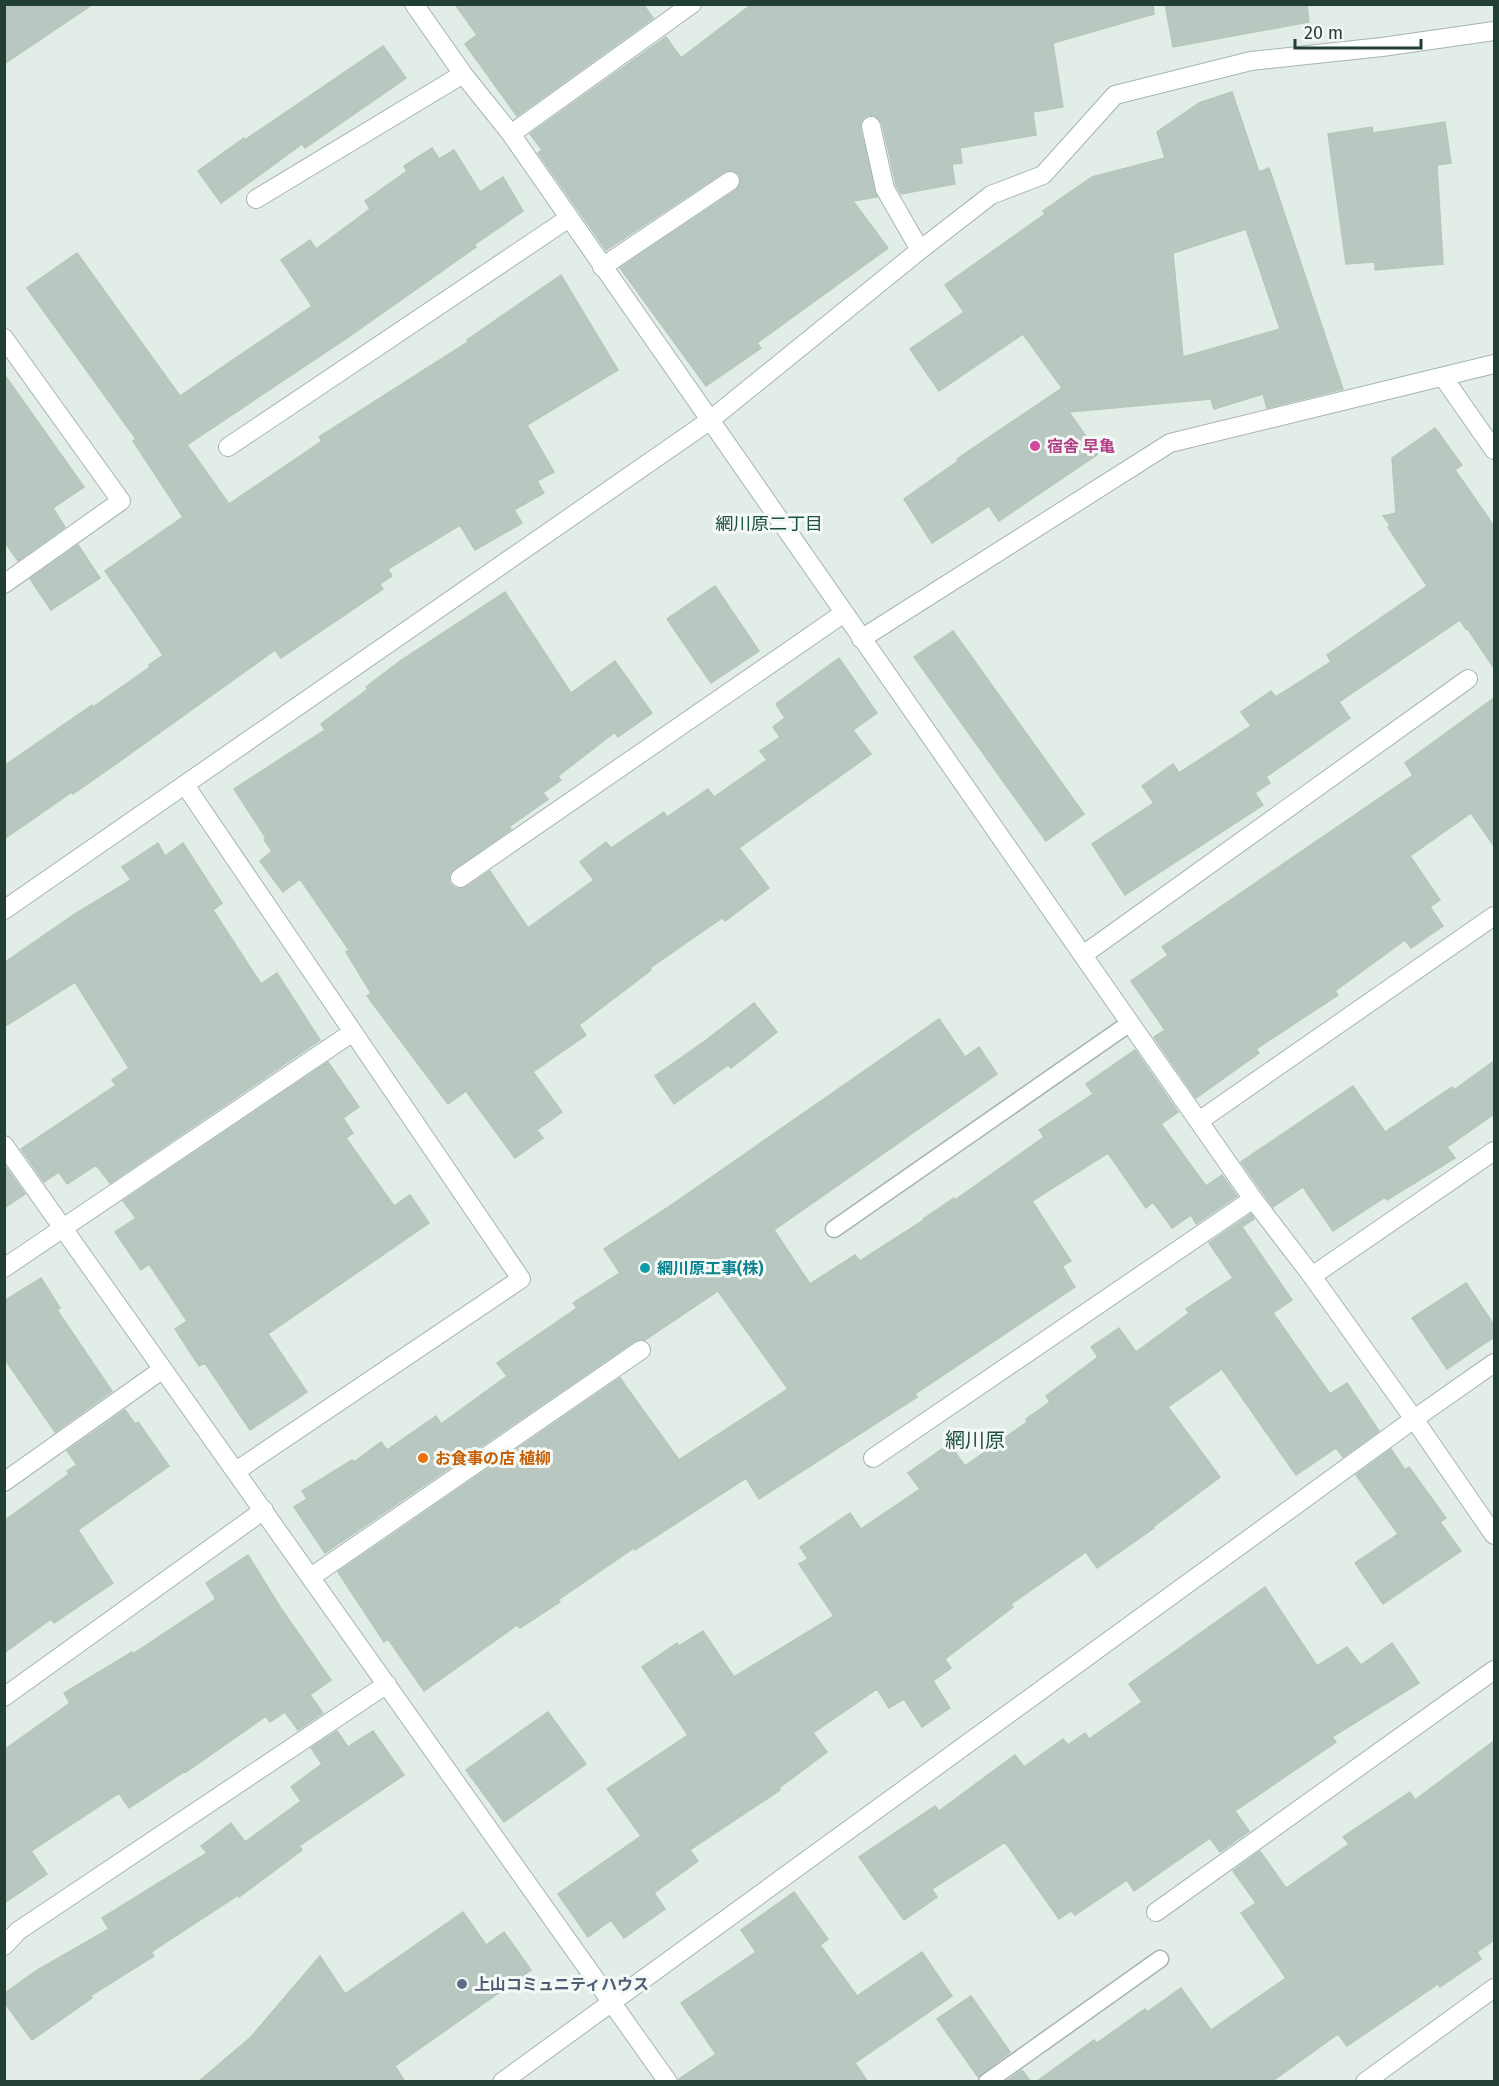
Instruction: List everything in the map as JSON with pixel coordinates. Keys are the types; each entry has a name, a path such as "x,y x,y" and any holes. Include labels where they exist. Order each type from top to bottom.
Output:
{"street":[{"path":"414,4 462,74 512,134 602,267 1253,1199 1312,1276 1494,1535"},
{"path":"512,134 692,4"},
{"path":"4,910 709,420 991,195 1043,174 1115,95 1251,61 1382,47 1494,31"},
{"path":"256,199 462,74"},
{"path":"871,126 885,189 920,250"},
{"path":"602,267 730,181"},
{"path":"228,447 569,218"},
{"path":"4,338 120,501 4,584"},
{"path":"861,639 1170,442 1494,364"},
{"path":"1443,377 1494,450"},
{"path":"460,878 844,613"},
{"path":"1083,956 1468,679"},
{"path":"184,785 521,1279 236,1471"},
{"path":"1199,1121 1494,916"},
{"path":"4,1268 352,1032"},
{"path":"4,1145 668,2082"},
{"path":"1312,1276 1494,1151"},
{"path":"873,1458 1253,1199"},
{"path":"311,1577 641,1350"},
{"path":"502,2082 1494,1363"},
{"path":"4,1482 163,1369"},
{"path":"4,1697 264,1510"},
{"path":"1156,1912 1494,1670"},
{"path":"4,1946 18,1931 387,1684"},
{"path":"1365,2082 1494,1988"}],"lane":[{"path":"834,1229 1130,1023"},
{"path":"987,2082 1160,1959"}],"building":[{"path":"4,4 93,4 4,64"},
{"path":"455,4 643,4 653,18 517,116 465,44 477,35"},
{"path":"752,4 1153,4 1154,14 1053,43 1063,107 1033,112 1036,135 960,148 962,163 952,164 955,184 901,194 896,185 882,123 875,116 864,117 860,128 877,197 853,201 888,248 757,343 761,348 706,386 620,268 736,190 741,181 739,174 730,170 724,172 606,250 538,153 542,150 530,134 666,37 681,58"},
{"path":"1165,4 1307,4 1309,22 1173,47"},
{"path":"383,46 406,78 305,148 302,144 221,203 198,171"},
{"path":"1232,92 1259,172 1269,168 1343,389 1267,408 1263,394 1214,409 1211,399 1069,412 1098,454 999,521 989,506 932,543 904,499 958,461 957,459 1062,388 1023,334 939,391 910,349 964,312 945,285 1045,214 1043,211 1092,177 1165,158 1157,132 1199,103","holes":["1246,229 1280,329 1183,357 1173,253"]},
{"path":"1445,122 1451,163 1437,165 1443,264 1375,270 1375,262 1346,264 1328,134 1372,127 1373,133"},
{"path":"432,148 439,159 454,150 480,192 503,177 523,211 350,336 187,445 229,504 322,441 319,437 468,342 467,340 561,275 618,370 527,425 554,472 537,481 544,493 514,510 522,523 475,550 460,525 388,569 392,576 380,584 383,589 281,658 275,650 73,794 72,792 4,839 4,766 92,705 93,707 150,667 149,665 163,655 105,571 183,517 133,441 136,439 27,288 77,253 180,396 312,306 281,260 310,240 316,249 370,209 365,201 407,171 404,166"},
{"path":"4,374 84,487 53,508 65,527 18,561 4,541"},
{"path":"1435,428 1462,465 1455,470 1494,526 1494,668 1460,620 1339,702 1350,718 1266,777 1270,783 1255,793 1263,805 1125,895 1092,844 1154,803 1142,786 1173,764 1179,773 1251,726 1241,712 1271,691 1276,697 1331,662 1327,655 1427,586 1383,516 1396,513 1392,458"},
{"path":"78,545 100,578 51,610 30,579"},
{"path":"715,586 759,651 711,683 667,619"},
{"path":"505,592 571,693 615,661 652,713 618,737 615,732 558,776 561,780 543,793 548,799 450,873 450,884 460,889 490,871 528,928 594,880 580,862 606,842 611,848 664,812 667,817 708,789 714,797 767,760 760,751 780,737 773,727 785,718 776,704 839,658 877,713 853,730 871,754 739,848 769,888 725,921 722,918 650,968 651,970 579,1025 586,1035 533,1072 562,1112 537,1130 543,1138 515,1158 466,1091 448,1104 367,996 371,993 346,952 349,950 300,879 283,892 260,861 272,851 264,840 266,838 234,789 325,730 321,724 368,689 366,687 400,661"},
{"path":"953,631 1084,814 1046,841 914,657"},
{"path":"1494,698 1494,846 1471,813 1410,856 1440,900 1430,907 1443,926 1411,948 1405,940 1335,991 1338,995 1256,1049 1259,1053 1196,1098 1154,1037 1165,1030 1131,981 1168,955 1162,947 1413,775 1405,763"},
{"path":"158,843 165,856 183,843 222,903 213,910 261,984 277,973 320,1040 110,1183 96,1165 67,1184 59,1172 44,1182 21,1149 116,1085 112,1080 129,1068 75,982 4,1027 4,963 75,914 131,880 122,867"},
{"path":"754,1003 777,1032 731,1068 728,1065 674,1104 655,1076"},
{"path":"939,1019 965,1057 979,1047 997,1074 774,1230 810,1284 855,1255 860,1261 954,1198 955,1200 1044,1137 1039,1130 1093,1094 1086,1084 1135,1050 1178,1112 1161,1124 1206,1186 1222,1175 1237,1196 1196,1224 1191,1215 1172,1228 1153,1202 1146,1208 1108,1153 1032,1201 1071,1261 1062,1266 1075,1287 915,1394 917,1397 759,1499 746,1478 635,1550 634,1548 520,1628 517,1625 424,1691 388,1639 384,1642 338,1572 620,1378 679,1460 788,1389 718,1291 645,1340 635,1341 325,1553 294,1507 307,1499 302,1491 352,1460 354,1462 381,1442 387,1450 436,1416 441,1424 507,1376 497,1363 577,1308 573,1303 620,1273 604,1249 667,1208"},
{"path":"1494,1061 1494,1114 1447,1147 1455,1158 1387,1200 1385,1197 1333,1231 1303,1187 1273,1207 1241,1162 1353,1086 1385,1132 1452,1087 1454,1090"},
{"path":"328,1062 359,1107 343,1118 353,1133 346,1138 394,1206 410,1195 429,1223 268,1334 307,1392 250,1430 205,1363 199,1366 175,1329 187,1321 149,1264 141,1270 115,1232 136,1218 123,1201"},
{"path":"4,1165 25,1194 4,1208"},
{"path":"1251,1214 1254,1219 1242,1227 1292,1300 1273,1313 1330,1394 1347,1383 1379,1431 1343,1457 1336,1448 1296,1475 1222,1369 1168,1407 1220,1477 1097,1568 1086,1552 1011,1604 1013,1607 945,1659 951,1668 933,1681 950,1708 922,1727 904,1699 889,1708 877,1689 813,1733 827,1752 779,1788 780,1790 690,1850 698,1861 654,1893 665,1909 624,1938 611,1920 588,1937 558,1894 641,1836 607,1789 688,1735 642,1667 677,1643 679,1646 703,1631 734,1677 834,1616 799,1564 808,1559 800,1547 850,1513 861,1529 920,1489 908,1473 949,1444 965,1466 1027,1422 1026,1419 1050,1402 1046,1396 1098,1357 1091,1347 1119,1328 1136,1352 1189,1313 1186,1309 1233,1278 1209,1243"},
{"path":"41,1278 60,1308 57,1310 112,1391 55,1432 4,1358 4,1301"},
{"path":"1466,1283 1494,1325 1494,1337 1447,1369 1412,1318"},
{"path":"125,1410 135,1424 138,1422 169,1466 78,1530 113,1583 54,1623 51,1619 4,1653 4,1521 69,1474 67,1471 77,1465 67,1451"},
{"path":"1391,1449 1405,1470 1409,1467 1446,1518 1440,1522 1461,1551 1383,1604 1355,1563 1398,1534 1356,1475"},
{"path":"248,1555 280,1607 331,1680 310,1695 323,1713 298,1730 285,1712 270,1722 266,1716 186,1772 129,1808 119,1793 31,1851 47,1874 4,1903 4,1750 70,1703 64,1693 132,1652 133,1654 216,1599 206,1583"},
{"path":"1265,1587 1317,1666 1347,1647 1361,1665 1392,1643 1419,1683 1332,1737 1336,1742 1235,1811 1249,1831 1220,1852 1210,1838 1134,1891 1127,1880 1075,1915 1071,1911 1059,1919 1005,1842 932,1889 937,1897 904,1920 859,1857 935,1806 939,1811 1015,1755 1024,1767 1063,1739 1068,1745 1085,1733 1089,1739 1142,1702 1129,1684"},
{"path":"548,1712 586,1764 504,1822 466,1770"},
{"path":"337,1731 348,1747 373,1731 404,1775 299,1846 302,1850 239,1897 238,1895 151,1952 154,1956 90,1996 92,1998 32,2040 4,2002 4,1994 36,1971 109,1929 102,1918 207,1853 201,1846 231,1823 245,1842 301,1801 291,1787 322,1764 311,1748"},
{"path":"1494,1741 1494,1940 1477,1952 1481,1959 1440,1987 1438,1984 1347,2046 1338,2034 1271,2082 1036,2082 1094,2040 1097,2043 1145,2009 1147,2012 1181,1988 1211,2030 1286,1978 1241,1913 1256,1903 1233,1871 1260,1851 1286,1888 1349,1844 1343,1837 1410,1792 1415,1800"},
{"path":"794,1892 828,1939 820,1945 857,1996 922,1952 952,1996 855,2063 868,2082 679,2082 679,2079 716,2054 681,2003 756,1952 741,1930"},
{"path":"463,1912 486,1945 504,1932 531,1970 395,2066 405,2082 198,2082 251,2037 320,1956 345,1994"},
{"path":"971,1996 1010,2052 978,2077 937,2019"},
{"path":"1022,2070 1031,2082 1006,2082"}],"place":[{"name":"宿舎 早亀","path":"1035,446"},
{"name":"網川原工事(株)","path":"645,1268"},
{"name":"お食事の店 植柳","path":"423,1458"},
{"name":"上山コミュニティハウス","path":"462,1984"}],"district":[{"name":"網川原二丁目","path":"769,524"},
{"name":"網川原","path":"975,1440"}]}
